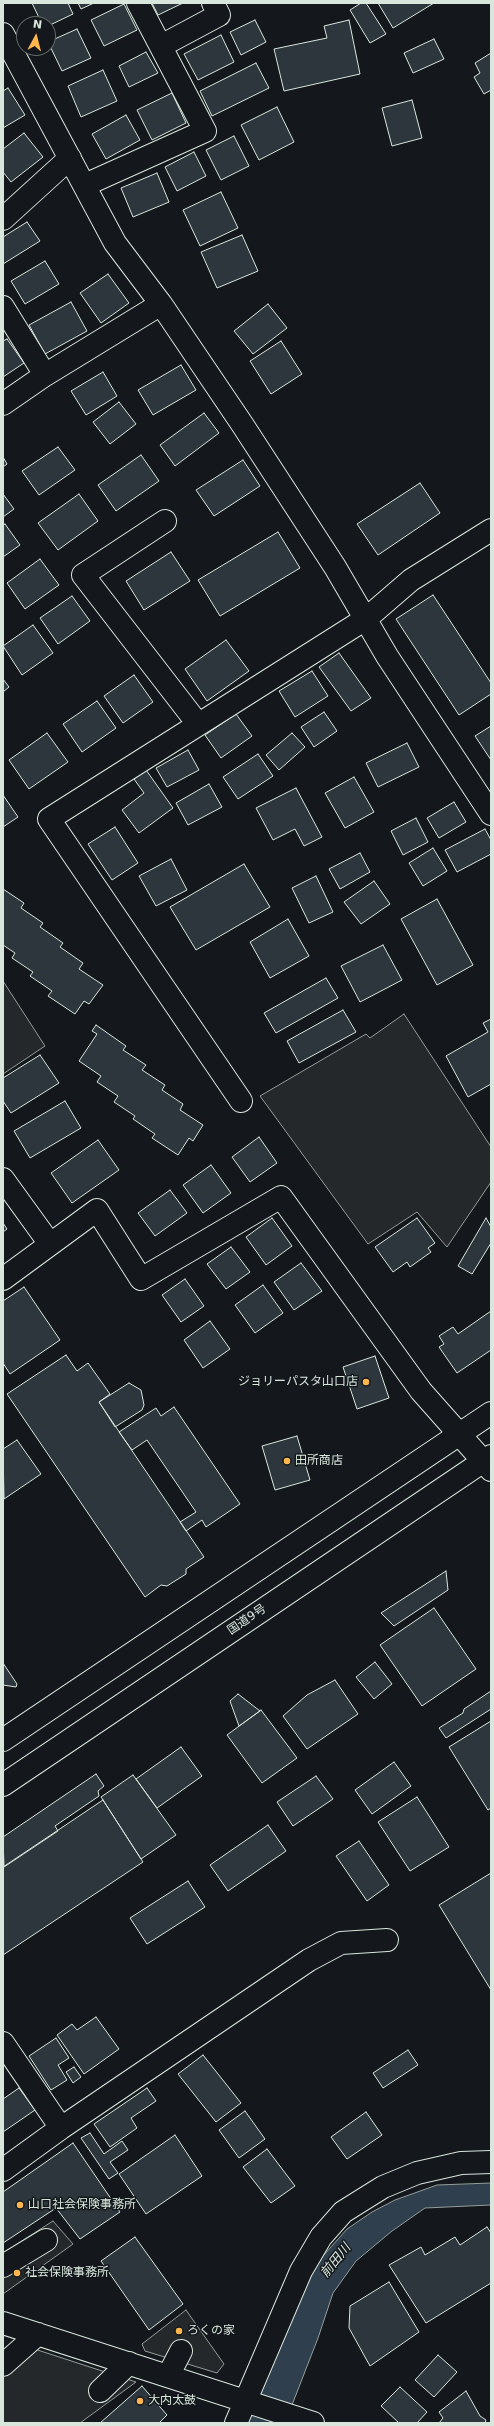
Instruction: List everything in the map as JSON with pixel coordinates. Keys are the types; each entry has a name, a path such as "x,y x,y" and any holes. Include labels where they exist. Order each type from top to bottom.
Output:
{"main road":[{"path":"85,185 205,131 138,3"},
{"path":"161,46 219,15 213,3"},
{"path":"3,34 115,243 161,304 242,424 366,618 387,656 491,814"},
{"path":"3,219 70,158"},
{"path":"3,404 45,375 161,304"},
{"path":"3,307 45,375"},
{"path":"165,521 84,575 198,724"},
{"path":"241,1101 49,820 366,618 411,580 491,530"},
{"path":"3,1179 50,1244"},
{"path":"3,1279 97,1210 141,1279 281,1197 421,1391 459,1434 489,1462"},
{"path":"3,1740 491,1413"},
{"name":"国道9号","path":"3,1785 489,1462"},
{"path":"3,2170 61,2128 309,1960 341,1943 387,1940"},
{"path":"3,2043 61,2128"},
{"path":"236,2423 244,2401 301,2271 321,2237 343,2212 383,2187 416,2173 461,2164 491,2162"},
{"path":"3,2266 46,2240"},
{"path":"3,2323 309,2422"},
{"path":"3,2365 38,2334"},
{"path":"168,2376 181,2351"},
{"path":"100,2391 129,2363"}],"shaded area":[{"path":"3,981 45,1046 3,1074"},
{"path":"404,1014 491,1147 491,1182 447,1247 417,1212 368,1244 260,1096 366,1034 370,1038"},
{"name":"社会保険事務所","path":"53,2221 73,2244 3,2294 3,2253"},
{"name":"ろくの家","path":"186,2310 224,2364 217,2373 145,2351 142,2344"},
{"path":"13,2342 136,2382 80,2423 3,2423 3,2351"}],"water":[{"name":"前田川","path":"491,2183 491,2205 425,2208 392,2231 356,2261 333,2293 318,2338 285,2423 248,2423 307,2280 323,2256 347,2229 372,2212 395,2200 437,2185"}],"building":[{"path":"32,3 68,3 73,14 56,22 56,16 38,16"},
{"path":"78,3 94,3 81,9"},
{"path":"152,3 183,3 158,15"},
{"path":"361,3 366,3 386,34 370,43 350,10"},
{"path":"378,3 434,3 393,28"},
{"path":"124,4 137,30 104,46 91,20"},
{"path":"255,20 266,42 241,55 230,32"},
{"path":"349,20 360,74 284,91 274,49 327,38 324,26"},
{"path":"77,29 91,58 62,71 55,56 56,56 56,38"},
{"path":"221,35 234,62 198,80 184,54"},
{"path":"434,39 444,59 413,73 404,53"},
{"path":"146,52 158,73 129,87 119,66"},
{"path":"491,53 491,90 484,94 474,77 480,73 475,63"},
{"path":"256,63 269,88 212,116 200,91"},
{"path":"103,70 117,101 81,117 68,86"},
{"path":"8,88 25,115 3,128 3,91"},
{"path":"172,93 186,123 152,140 137,110"},
{"path":"412,100 422,138 392,146 382,108"},
{"path":"277,107 294,142 259,160 241,125"},
{"path":"126,115 140,140 106,159 92,134"},
{"path":"24,133 43,157 11,182 3,172 3,149"},
{"path":"234,136 249,166 221,180 206,150"},
{"path":"194,152 206,176 177,191 165,167"},
{"path":"157,173 169,202 133,217 121,188"},
{"path":"221,192 238,228 200,246 183,210"},
{"path":"27,222 40,241 3,264 3,237"},
{"path":"242,235 258,271 217,288 201,252"},
{"path":"45,261 59,284 25,304 11,281"},
{"path":"108,274 129,303 101,323 80,293"},
{"path":"71,302 87,331 45,354 29,325"},
{"path":"268,304 287,328 253,354 234,331"},
{"path":"7,339 24,363 3,377 3,341"},
{"path":"281,341 302,374 271,394 250,361"},
{"path":"181,365 196,390 153,415 138,390"},
{"path":"103,372 117,396 86,415 71,391"},
{"path":"119,402 136,424 110,444 93,422"},
{"path":"204,413 219,433 175,466 160,445"},
{"path":"58,447 75,470 39,495 22,471"},
{"path":"141,455 159,481 116,511 98,485"},
{"path":"3,457 7,464 3,467"},
{"path":"243,460 260,486 214,516 196,490"},
{"path":"420,483 440,513 378,555 357,524"},
{"path":"3,494 14,509 3,517"},
{"path":"79,494 98,521 58,550 38,523"},
{"path":"5,524 20,545 3,557 3,525"},
{"path":"278,532 300,568 220,616 198,580"},
{"path":"171,552 190,581 144,610 126,581"},
{"path":"40,559 59,585 25,609 7,583"},
{"path":"433,595 491,683 491,694 459,715 396,619"},
{"path":"72,596 90,621 58,644 40,618"},
{"path":"33,625 53,653 22,675 3,646"},
{"path":"226,640 249,671 207,701 185,669"},
{"path":"339,653 371,698 351,711 319,667"},
{"path":"312,671 328,696 295,717 279,691"},
{"path":"134,675 153,702 123,723 104,696"},
{"path":"3,679 9,687 3,692"},
{"path":"97,701 116,728 82,752 63,724"},
{"path":"324,712 337,731 314,747 301,727"},
{"path":"236,714 252,736 221,758 205,735"},
{"path":"491,726 491,760 475,736"},
{"path":"47,733 68,762 29,789 9,760"},
{"path":"292,733 305,747 279,770 266,755"},
{"path":"407,743 419,767 378,787 366,763"},
{"path":"188,750 199,770 167,787 156,768"},
{"path":"258,754 273,776 238,799 223,777"},
{"path":"146,770 173,808 139,833 122,810 144,793 134,779"},
{"path":"354,777 374,812 345,828 325,793"},
{"path":"209,784 222,807 188,825 176,803"},
{"path":"296,788 322,837 304,846 295,829 273,840 256,808"},
{"path":"3,795 18,817 3,827"},
{"path":"454,802 466,822 439,838 427,818"},
{"path":"416,818 428,842 403,855 391,831"},
{"path":"115,827 138,863 112,880 88,844"},
{"path":"485,829 491,840 491,854 457,872 445,850"},
{"path":"433,848 447,871 423,886 409,863"},
{"path":"360,853 370,872 340,889 329,869"},
{"path":"171,859 187,890 156,906 139,876"},
{"path":"244,864 270,907 196,950 170,907"},
{"path":"316,876 333,912 309,923 292,888"},
{"path":"374,881 390,904 361,924 344,902"},
{"path":"3,889 24,903 21,908 43,923 40,927 63,943 60,947 83,963 79,969 103,985 89,1004 84,1001 75,1014 48,996 52,991 30,976 33,972 12,958 15,953 3,945"},
{"path":"437,899 473,965 437,985 401,919"},
{"path":"288,919 309,956 270,978 250,942"},
{"path":"383,945 402,980 360,1002 341,966"},
{"path":"326,978 338,998 276,1033 264,1013"},
{"path":"343,1010 356,1032 299,1063 287,1041"},
{"path":"491,1019 491,1084 468,1097 446,1056 488,1032 483,1023"},
{"path":"96,1025 126,1046 123,1050 146,1065 142,1070 165,1085 162,1090 183,1104 180,1110 203,1125 193,1141 189,1138 178,1155 152,1138 155,1134 133,1119 135,1116 114,1102 118,1096 97,1082 101,1076 79,1061 97,1034 92,1031"},
{"path":"40,1055 59,1083 11,1113 3,1101 3,1078"},
{"path":"65,1101 81,1128 30,1158 14,1131"},
{"path":"259,1137 277,1163 250,1182 232,1157"},
{"path":"98,1140 119,1170 72,1203 51,1173"},
{"path":"211,1165 231,1193 203,1213 183,1185"},
{"path":"170,1190 187,1213 155,1236 138,1213"},
{"path":"272,1218 292,1246 266,1265 246,1237"},
{"path":"417,1218 435,1243 428,1248 431,1252 410,1267 407,1262 393,1272 375,1247"},
{"path":"486,1218 491,1227 491,1243 472,1274 458,1266"},
{"path":"3,1223 7,1229 3,1232"},
{"path":"231,1247 250,1272 226,1289 207,1264"},
{"path":"301,1263 322,1291 294,1310 274,1282"},
{"path":"185,1279 204,1306 181,1322 162,1295"},
{"path":"263,1285 283,1313 255,1333 235,1305"},
{"path":"24,1287 60,1340 10,1374 3,1363 3,1301"},
{"path":"491,1311 491,1350 457,1373 439,1347 444,1344 439,1336 453,1327 458,1334"},
{"path":"210,1321 230,1349 203,1368 184,1340"},
{"path":"66,1355 77,1371 88,1363 110,1394 99,1402 204,1557 186,1569 186,1574 167,1586 161,1585 145,1597 7,1394"},
{"name":"ジョリーパスタ山口店","path":"375,1356 389,1398 357,1409 343,1367"},
{"path":"129,1383 141,1390 144,1405 142,1410 115,1427 99,1402"},
{"path":"174,1407 240,1504 206,1527 202,1520 186,1531 180,1522 196,1512 147,1440 132,1450 119,1432 156,1408 161,1416"},
{"path":"297,1436 310,1480 275,1490 262,1446"},
{"path":"17,1440 41,1474 4,1499 3,1449"},
{"path":"446,1571 448,1590 394,1626 381,1613"},
{"path":"434,1608 476,1669 422,1706 380,1645"},
{"path":"375,1662 392,1684 374,1699 356,1677"},
{"path":"3,1663 17,1684 16,1687 3,1685"},
{"path":"335,1680 358,1714 307,1749 283,1716 307,1695"},
{"path":"491,1691 491,1709 446,1738 439,1728 463,1713 464,1709"},
{"path":"238,1694 260,1711 239,1726 230,1701"},
{"path":"261,1710 297,1758 262,1783 227,1735"},
{"path":"491,1721 491,1808 488,1810 449,1747"},
{"path":"181,1747 202,1776 157,1808 136,1779"},
{"path":"394,1762 411,1786 372,1814 355,1790"},
{"path":"96,1774 104,1786 98,1791 99,1796 55,1826 58,1831 4,1867 3,1837"},
{"path":"133,1775 176,1835 141,1859 101,1797"},
{"path":"316,1776 333,1799 293,1826 277,1802"},
{"path":"417,1797 449,1847 410,1871 378,1822"},
{"path":"103,1800 143,1862 3,1955 3,1867"},
{"path":"268,1825 286,1851 228,1891 210,1865"},
{"path":"359,1841 389,1885 367,1901 336,1856"},
{"path":"491,1873 491,1990 439,1905"},
{"path":"188,1881 205,1907 147,1944 130,1918"},
{"path":"96,2017 119,2049 84,2074 57,2035 72,2024 77,2030"},
{"path":"56,2038 69,2058 58,2065 67,2080 51,2090 29,2056"},
{"path":"408,2050 418,2065 383,2088 373,2073"},
{"path":"203,2055 241,2103 216,2122 178,2074"},
{"path":"74,2067 81,2077 73,2083 66,2072"},
{"path":"19,2088 35,2110 3,2132 3,2099"},
{"path":"147,2088 156,2101 131,2118 137,2128 110,2147 94,2124"},
{"path":"245,2111 265,2139 239,2158 219,2130"},
{"path":"366,2112 382,2135 347,2159 331,2137"},
{"path":"90,2133 104,2154 122,2141 128,2150 110,2162 118,2173 109,2179 81,2138"},
{"path":"175,2135 202,2176 146,2214 119,2174"},
{"path":"73,2143 120,2212 80,2239 56,2208 3,2243 3,2192"},
{"path":"267,2149 295,2186 271,2203 243,2167"},
{"path":"487,2227 491,2233 491,2283 426,2323 389,2265 421,2247 425,2255 455,2237 460,2245"},
{"path":"135,2237 183,2304 149,2330 101,2261"},
{"path":"389,2282 419,2332 370,2366 349,2328 350,2306"},
{"path":"438,2355 457,2372 434,2397 415,2380"},
{"name":"大内太鼓","path":"142,2386 167,2415 159,2423 100,2423"},
{"path":"400,2387 427,2412 417,2423 399,2423 381,2406"},
{"path":"466,2391 480,2416 486,2420 485,2423 439,2423 443,2418 439,2412"}],"place":[{"name":"ジョリーパスタ山口店","path":"366,1382"},
{"name":"田所商店","path":"287,1461"},
{"name":"山口社会保険事務所","path":"20,2205"},
{"name":"社会保険事務所","path":"17,2273"},
{"name":"ろくの家","path":"179,2331"},
{"name":"大内太鼓","path":"140,2401"}]}
